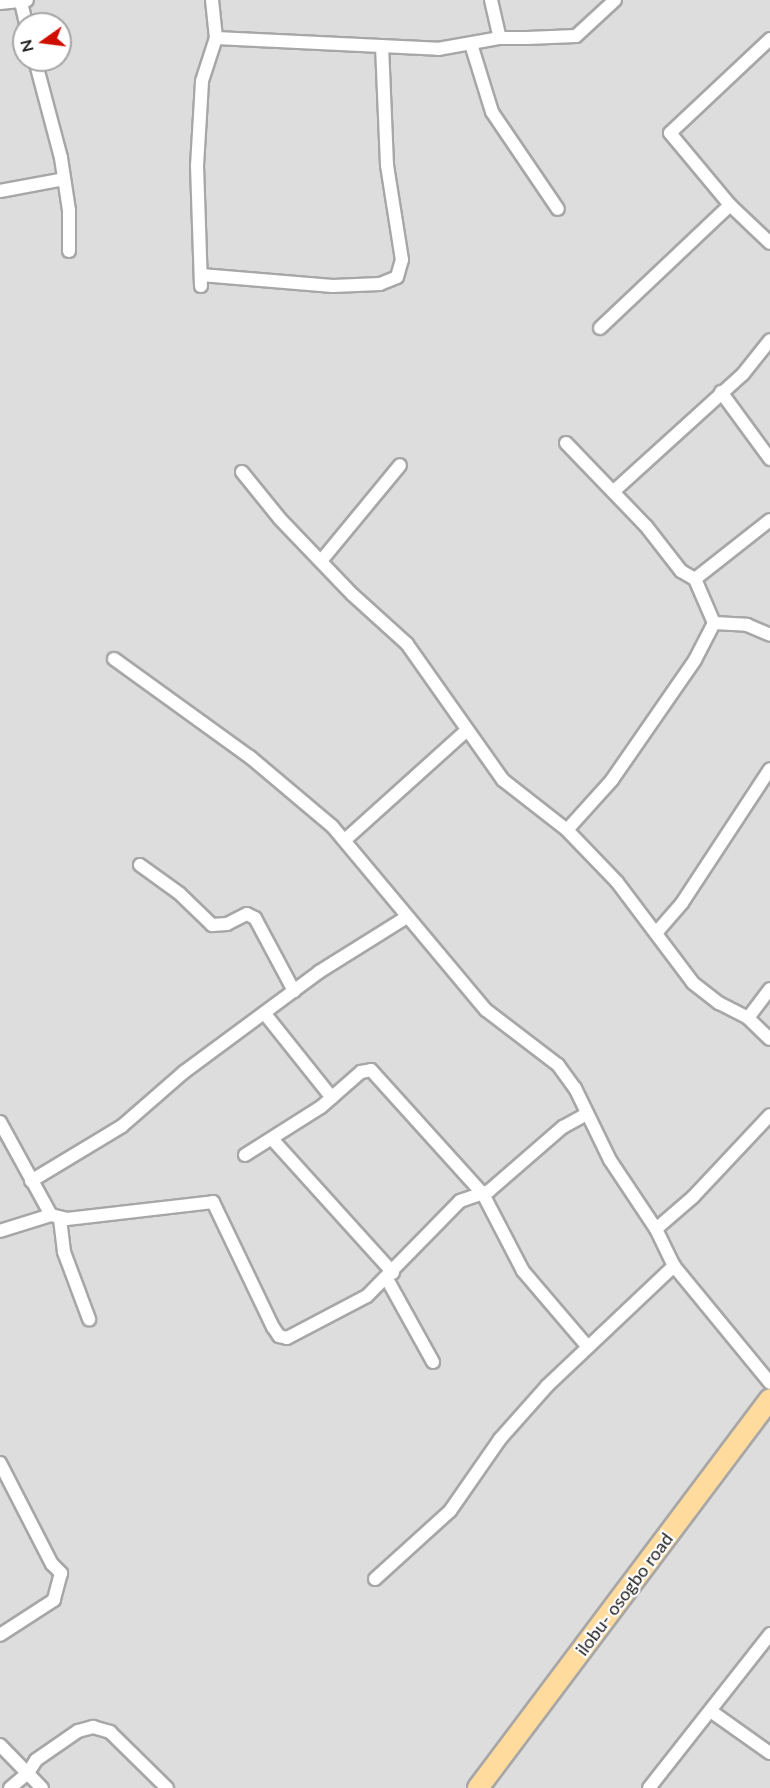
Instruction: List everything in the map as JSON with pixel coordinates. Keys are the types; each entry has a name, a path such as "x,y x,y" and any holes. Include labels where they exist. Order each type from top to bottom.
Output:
{"main road":[{"name":"ilobu- osogbo road","path":"478,1788 770,1399"}],"street":[{"path":"212,0 216,38 202,81 197,166 201,280 333,286 380,284 397,277 402,260 387,165 382,46"},
{"path":"492,0 500,38"},
{"path":"216,38 438,49 500,38 576,36 615,0"},
{"path":"0,3 24,1"},
{"path":"770,39 670,133 730,205 770,243"},
{"path":"471,44 492,112 558,209"},
{"path":"38,72 64,179 69,251"},
{"path":"0,191 64,179"},
{"path":"600,328 730,205"},
{"path":"614,491 743,374 770,340"},
{"path":"721,392 770,459"},
{"path":"566,442 614,491 681,571 695,579 714,623"},
{"path":"321,561 399,465"},
{"path":"242,472 321,561 407,644 466,731 503,780 567,830 617,882 693,983 719,1003 748,1018 770,1039"},
{"path":"695,579 770,520"},
{"path":"714,623 747,625 770,635"},
{"path":"567,830 612,780 694,660 714,623"},
{"path":"114,659 250,757 346,839 406,917 486,1010 558,1065 575,1088 610,1160 656,1229 674,1266 770,1383"},
{"path":"346,839 466,731"},
{"path":"656,933 682,903 770,769"},
{"path":"140,865 180,894 212,925 227,924 247,914 255,918 294,991"},
{"path":"31,1181 122,1126 184,1072 266,1014 294,991 406,917"},
{"path":"748,1018 770,989"},
{"path":"266,1014 332,1098"},
{"path":"245,1155 273,1140 332,1098 361,1072 370,1071 483,1194 523,1271 588,1347"},
{"path":"0,1231 56,1217 213,1202 252,1288 282,1338 329,1318 367,1296 390,1276 450,1210 468,1196 483,1194 563,1127 586,1114"},
{"path":"656,1229 693,1197 770,1115"},
{"path":"0,1122 31,1181 56,1217 64,1252 89,1319"},
{"path":"273,1140 390,1276 433,1362"},
{"path":"375,1579 450,1511 524,1411 674,1266"},
{"path":"0,1463 52,1564 61,1573 54,1600 0,1635"},
{"path":"649,1788 712,1712 770,1634"},
{"path":"712,1712 770,1753"},
{"path":"10,1788 28,1773 36,1760 78,1731 101,1728 118,1739 167,1788"},
{"path":"0,1745 42,1788"},
{"path":"17,1761 36,1760"}],"shaded area":[{"path":"0,0 770,0 770,1788 0,1788"}]}
